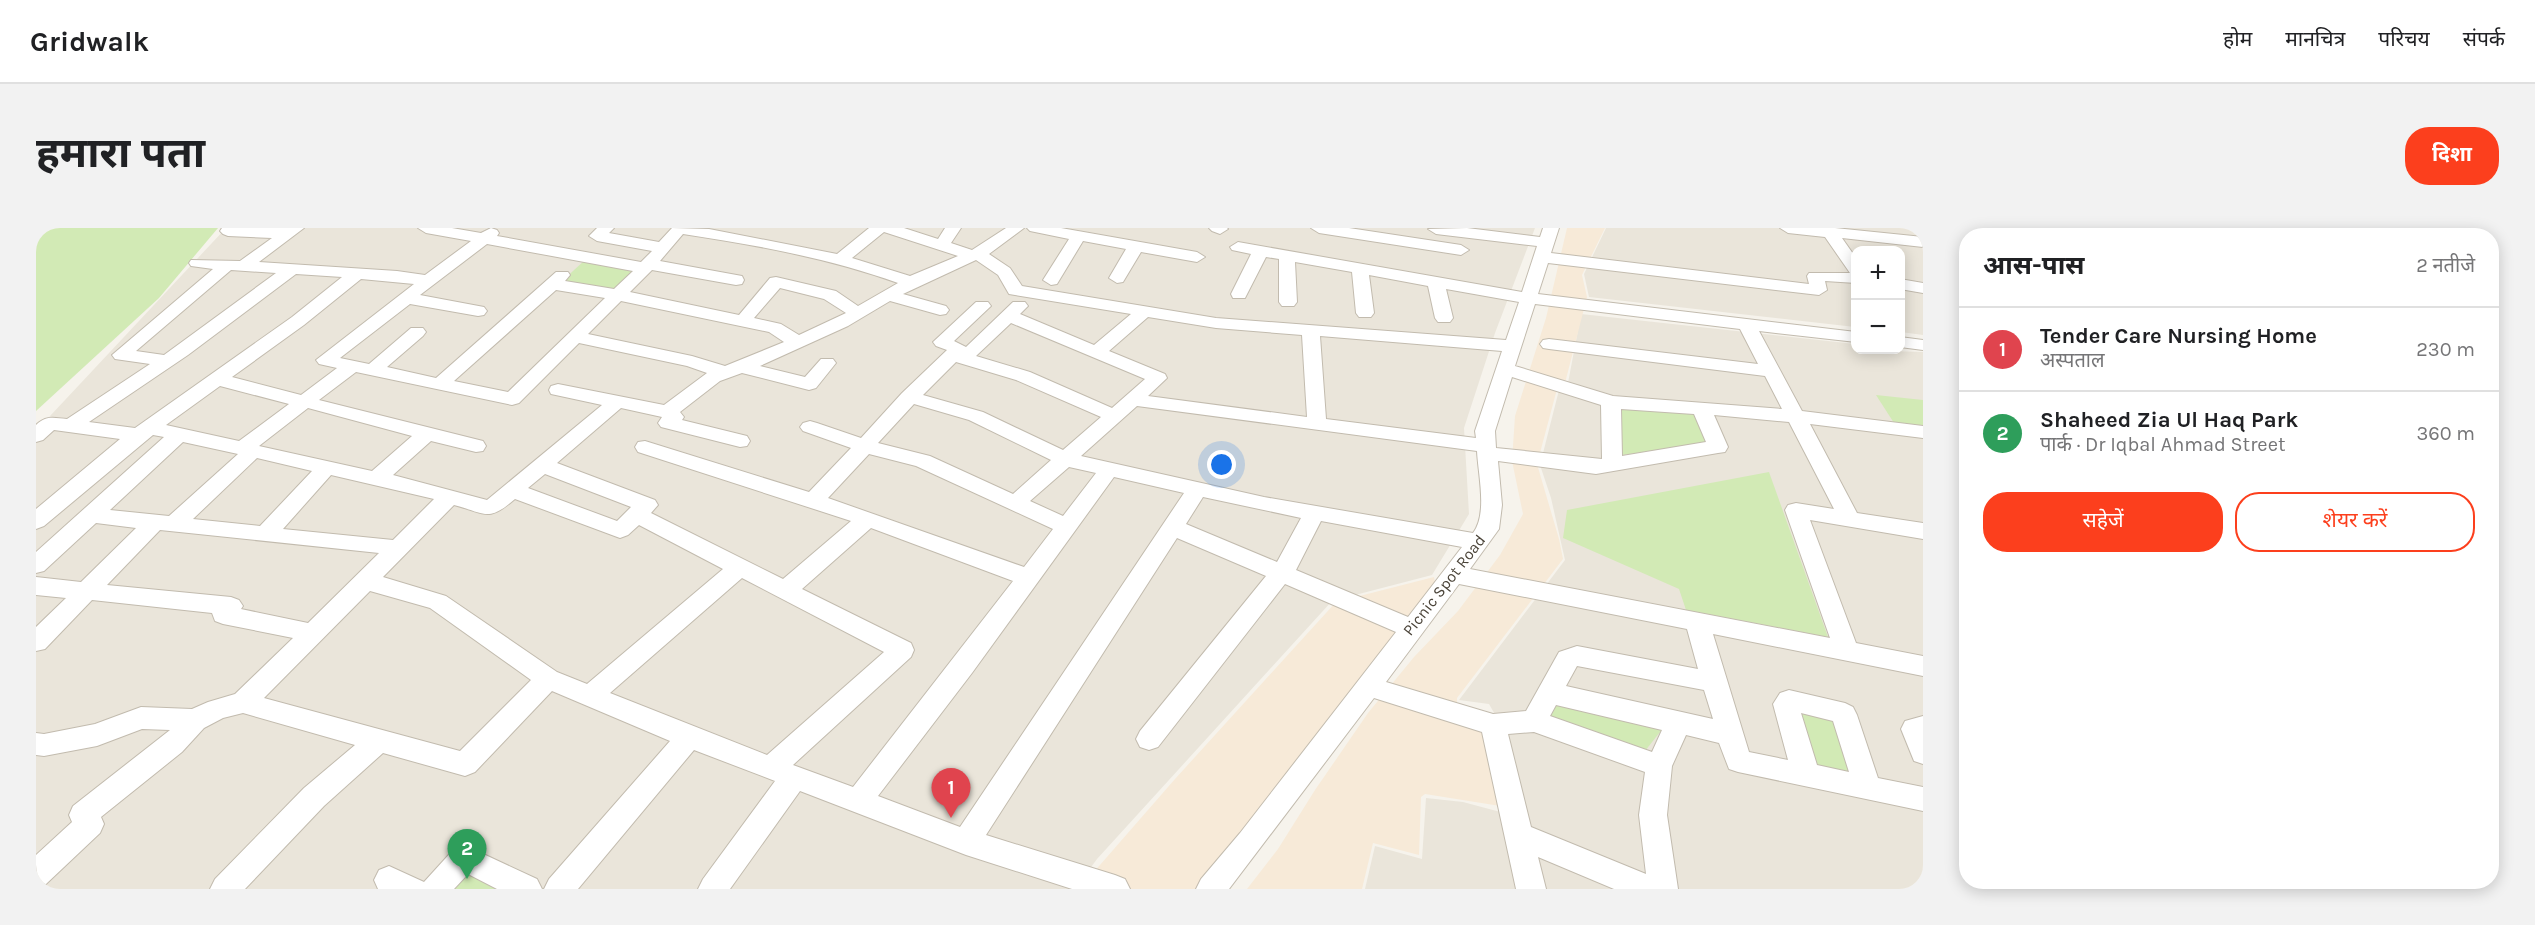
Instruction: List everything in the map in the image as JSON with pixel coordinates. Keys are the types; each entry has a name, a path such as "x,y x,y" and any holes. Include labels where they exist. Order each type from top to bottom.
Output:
{"street":[{"path":"427,228 583,257 736,280"},
{"path":"500,228 483,238 325,360 512,399 647,266 680,229 808,251 872,267 911,282"},
{"path":"606,228 597,236 663,248"},
{"path":"841,259 879,228"},
{"path":"888,228 990,259 1010,276 1015,290 1021,296 1021,305 968,354 955,353"},
{"path":"941,245 953,228"},
{"path":"668,412 713,377 734,370 858,313 911,282 974,254 1016,228"},
{"path":"1035,228 1197,257"},
{"path":"1319,228 1461,250"},
{"path":"1788,228 1829,230 1917,242 1923,257"},
{"path":"1436,229 1546,242 1819,291 1815,276 1851,278"},
{"path":"1829,230 1851,263"},
{"path":"228,231 292,231"},
{"path":"167,361 122,355 235,266 292,231"},
{"path":"1051,280 1079,236"},
{"name":"Picnic Spot Road","path":"1211,889 1250,842 1488,528 1491,505 1485,431 1546,242"},
{"path":"1116,278 1136,246"},
{"path":"1238,247 1527,298 1851,336"},
{"path":"1239,294 1261,251"},
{"path":"1287,256 1288,302"},
{"path":"440,384 583,257"},
{"path":"197,264 429,281"},
{"path":"1360,269 1365,313"},
{"path":"70,426 167,361 291,270"},
{"path":"36,520 145,432 298,321 357,274"},
{"path":"743,321 776,282 830,296 858,313"},
{"path":"1436,282 1444,318"},
{"path":"552,284 618,295 775,328 797,342"},
{"path":"1905,285 1923,288"},
{"path":"1015,290 1216,323 1512,346"},
{"path":"888,295 940,310"},
{"path":"407,298 478,311"},
{"path":"813,501 909,397 959,349 942,342 982,306"},
{"path":"1097,352 1145,311"},
{"path":"1009,316 1158,378 1015,503"},
{"path":"1747,325 1851,519"},
{"path":"1311,330 1317,424"},
{"path":"373,370 417,332"},
{"path":"575,337 809,384 827,363"},
{"path":"1905,343 1923,345"},
{"path":"1549,344 1771,371"},
{"path":"955,353 1023,376 1115,416"},
{"path":"36,642 87,591 248,450 353,365"},
{"path":"1504,369 1611,402 1796,417 1923,432"},
{"path":"217,379 476,446"},
{"path":"558,390 668,412 674,417 668,423 740,441"},
{"path":"909,397 976,416 1065,459 1314,513 1478,542"},
{"path":"1132,400 1317,424 1596,467 1718,447 1701,408"},
{"path":"36,435 49,423 180,434 377,478 491,508 617,402"},
{"path":"1611,402 1612,464"},
{"path":"810,428 864,446 923,460 1067,527"},
{"path":"377,478 427,433"},
{"path":"36,565 180,434"},
{"path":"645,447 868,519 1029,578"},
{"path":"513,490 620,530 647,505 542,465"},
{"path":"265,535 327,467"},
{"path":"859,800 1110,468"},
{"path":"966,842 1198,489"},
{"path":"243,703 450,496"},
{"path":"1847,651 1796,510 1923,531"},
{"path":"1149,739 1291,560 1314,513"},
{"path":"637,514 902,650 783,772 713,889"},
{"path":"91,515 386,546 397,550"},
{"path":"785,591 868,519"},
{"path":"1173,527 1411,628"},
{"path":"590,696 740,567"},
{"path":"1452,574 1923,666"},
{"path":"366,581 438,602 548,679 689,736 966,842 1115,889"},
{"path":"36,586 231,606 223,615 314,633"},
{"path":"1697,621 1736,759 1741,763 1923,799"},
{"path":"1534,722 1568,659 1577,656 1714,682"},
{"path":"36,874 90,824 84,815 173,744 195,720 217,709 243,703 465,764 548,679"},
{"path":"1367,686 1493,725 1534,722 1659,766"},
{"path":"1549,693 1729,734"},
{"path":"1806,775 1786,704 1789,700 1836,710 1844,715 1868,788"},
{"path":"39,748 98,735 141,718 195,720"},
{"path":"1663,889 1653,815 1659,766 1679,722"},
{"path":"1493,725 1531,889"},
{"path":"1923,727 1914,729 1923,753"},
{"path":"559,889 689,736"},
{"path":"225,889 314,797 379,740"},
{"path":"1518,836 1648,889"},
{"path":"435,889 464,858 527,889"}],"shaded area":[{"path":"226,228 1535,228 1495,333 1464,428 1469,514 1432,575 1332,601 1097,859 1075,889 36,889 36,431"},
{"path":"1567,228 1605,228 1582,275 1587,297 1565,383 1557,389 1537,464 1563,559 1457,698 1457,703 1494,720 1519,809 1425,794 1421,797 1419,855 1373,843 1362,889 1247,889 1278,849 1368,713 1414,657 1458,611 1500,555 1523,514 1512,461 1515,416 1546,318"},
{"path":"1606,228 1923,228 1923,335 1905,333 1905,246 1851,246 1851,327 1589,297 1584,274"},
{"path":"1581,314 1851,344 1851,354 1923,352 1923,889 1543,889 1505,732 1489,704 1459,700 1565,560 1551,498 1540,465 1559,390 1568,383"},
{"path":"1434,577 1436,587 1205,889 1079,889 1175,779 1336,602"},
{"path":"1426,798 1463,802 1504,813 1519,889 1365,889 1375,846 1422,859"}],"green space":[{"path":"36,228 218,228 159,298 36,411"},
{"path":"585,260 637,269 615,291 561,282"},
{"path":"1876,395 1923,400 1923,427 1894,423"},
{"path":"1621,408 1694,412 1708,443 1622,455"},
{"path":"1769,472 1828,637 1686,610 1679,589 1563,538 1567,510"},
{"path":"1556,699 1664,727 1641,756 1546,720"},
{"path":"1794,708 1832,716 1853,777 1813,768"},
{"path":"461,870 503,889 444,889"}],"place":[{"name":"Tender Care Nursing Home","path":"951,818"},
{"name":"Shaheed Zia Ul Haq Park","path":"467,879"}]}
